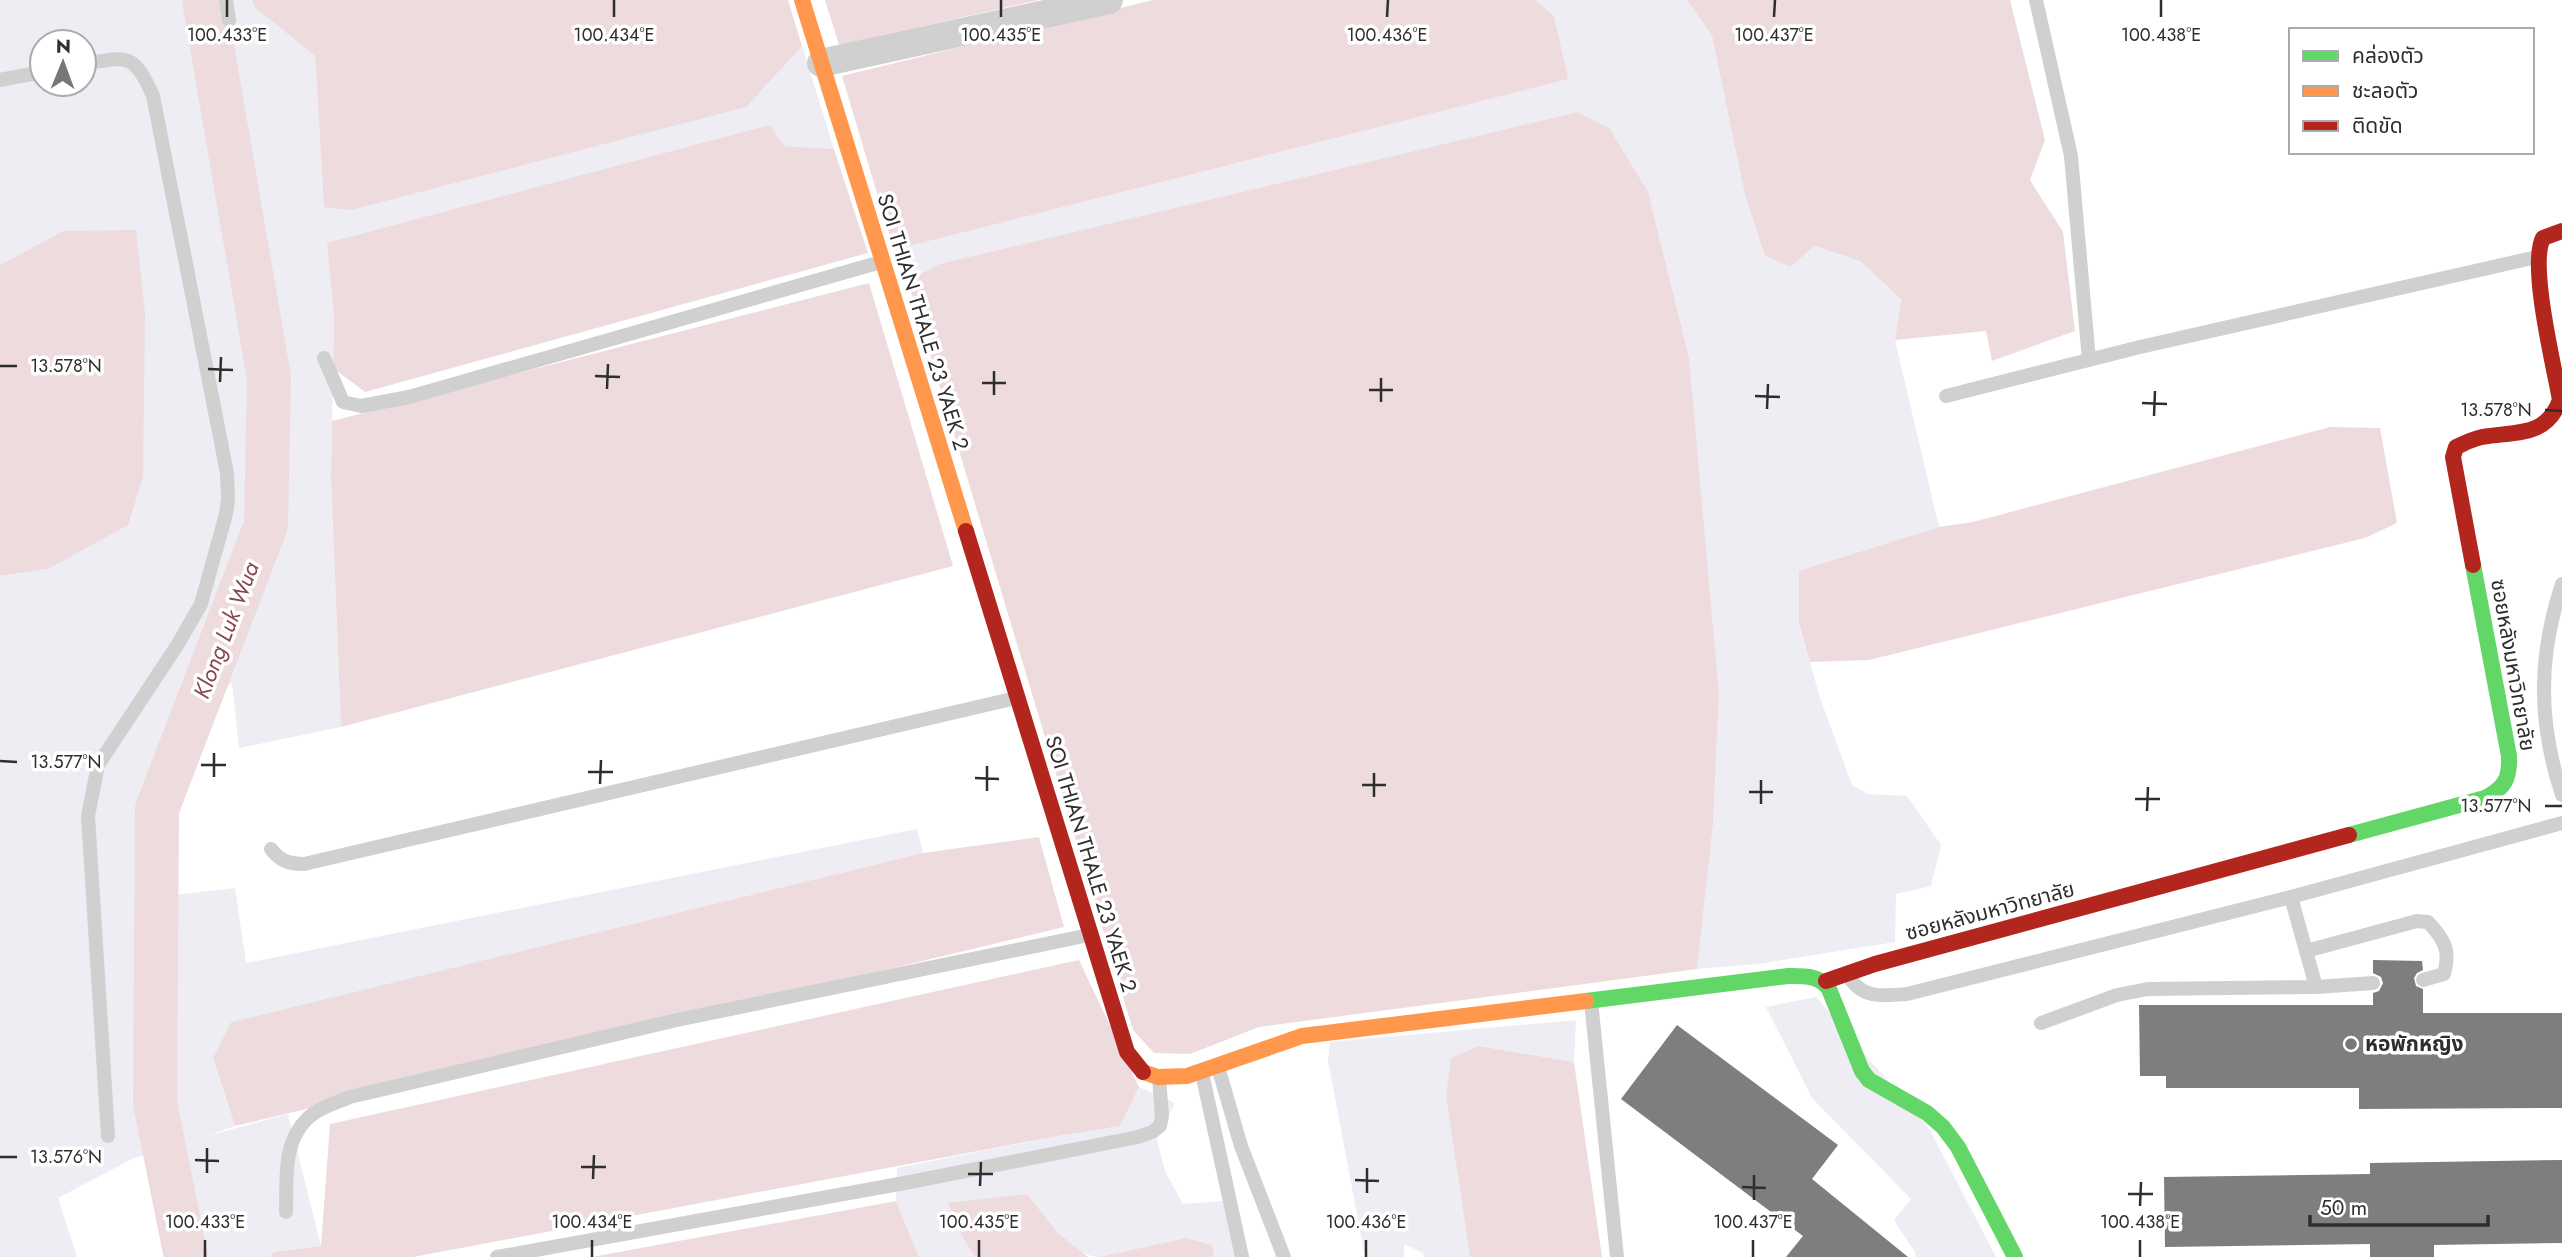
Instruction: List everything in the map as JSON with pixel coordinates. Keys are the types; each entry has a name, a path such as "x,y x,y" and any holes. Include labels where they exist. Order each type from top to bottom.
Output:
{"street":[{"name":"SOI THIAN THALE 23 YAEK 2","path":"802,0 1127,1052 1141,1072 1158,1077"},
{"path":"821,63 1109,0"},
{"path":"2538,257 2543,238 2562,231"},
{"name":"ซอยหลังมหาวิทยาลัย","path":"1826,981 1888,960 2484,798 2506,784 2510,777 2509,756 2453,457 2456,447 2473,439 2532,430 2546,424 2557,413 2560,400 2538,257"},
{"path":"1158,1077 1187,1076 1202,1072 1302,1036 1761,980 1809,977 1826,981 1862,1071 1869,1080 1927,1113 1943,1127 1958,1147 2015,1257"}],"lane":[{"path":"226,0 229,20"},
{"path":"2036,0 2071,156 2089,360"},
{"path":"98,62 124,58 134,64 153,96 227,473 228,499 201,604 99,765 93,784 88,816 108,1136"},
{"path":"0,80 28,75"},
{"path":"1946,396 2089,360 2538,257"},
{"path":"324,358 343,402 361,406 373,404 409,397 883,262"},
{"path":"2562,584 2546,651 2543,689 2545,729 2553,769 2562,795"},
{"path":"271,849 279,859 287,863 304,864 1017,698"},
{"path":"1847,974 1856,989 1870,994 1907,994 2291,897 2562,823"},
{"path":"2291,897 2316,987"},
{"path":"2306,951 2417,921 2428,922 2445,945 2449,958 2444,974 2423,979"},
{"path":"286,1212 289,1148 306,1119 350,1097 677,1020 1090,934"},
{"path":"2041,1023 2117,995 2148,989 2316,987 2373,983"},
{"path":"1590,1000 1617,1257"},
{"path":"1217,1066 1241,1146 1284,1257"},
{"path":"1202,1072 1242,1257"},
{"path":"497,1257 910,1182 1138,1137 1153,1132 1160,1126 1162,1116 1158,1077"}],"shaded area":[{"path":"0,0 252,0 254,7 315,56 324,207 802,46 834,149 784,146 327,243 334,319 331,478 341,727 239,748 232,683 166,723 137,899 235,888 246,963 917,829 923,853 231,1022 213,1058 235,1126 207,1136 288,1114 321,1246 275,1252 270,1257 201,1257 178,1145 134,1158 58,1198 77,1257 0,1257 0,576 49,569 63,231 0,265"},
{"path":"252,0 788,0 802,46 746,107 351,210 324,207 315,56 254,7"},
{"path":"825,0 1039,0 839,45"},
{"path":"1153,0 1536,0 1554,16 1568,79 894,250 842,76"},
{"path":"1536,0 1687,0 1712,36 1744,191 1790,267 1815,246 1860,261 1901,299 1895,340 1939,527 1799,572 1799,623 1820,698 1852,785 1868,794 1907,796 1941,845 1931,886 1896,894 1895,942 1758,964 1697,969 1713,825 1719,696 1577,112 939,264 908,281 894,250 1567,79 1554,16"},
{"path":"1687,0 2010,0 2045,140 2030,180 2063,232 2075,331 1992,361 1986,331 1895,340 1901,299 1860,261 1815,246 1790,267 1765,256 1744,191 1712,36"},
{"path":"1577,112 1609,128 1648,192 1689,358 1719,696 1713,825 1697,969 1259,1027 1190,1054 1154,1053 1133,1030 908,281 939,264"},
{"path":"770,125 784,146 834,149 868,253 365,392 333,368 334,319 327,243"},
{"path":"136,230 145,314 143,477 128,525 48,569 0,576 0,265 63,231"},
{"path":"869,283 953,566 341,727 331,478 332,421"},
{"path":"2330,427 2380,428 2397,523 2365,538 1869,660 1810,662 1799,623 1799,571 1939,527 1973,522"},
{"path":"1039,837 1064,927 235,1126 213,1058 231,1022 923,853"},
{"path":"1079,960 1139,1087 1120,1126 413,1257 270,1257 274,1252 321,1246 330,1124"},
{"path":"1816,997 1930,1130 1996,1257 1914,1257 1916,1254 1894,1220 1911,1199 1812,1098 1766,1007"},
{"path":"1576,1020 1574,1062 1479,1046 1446,1097 1470,1257 1424,1257 1423,1253 1404,1244 1404,1257 1365,1257 1328,1061 1330,1042"},
{"path":"1479,1046 1574,1062 1602,1257 1470,1257 1446,1097 1451,1058"},
{"path":"1139,1087 1175,1103 1157,1140 1165,1171 1183,1204 1224,1201 1236,1257 1214,1257 1212,1245 1186,1238 1099,1257 1089,1255 1078,1250 1058,1233 1027,1194 962,1236 975,1257 919,1257 896,1201 897,1168 1120,1126"},
{"path":"1027,1194 1057,1232 1088,1257 975,1257 962,1236 948,1203"},
{"path":"896,1201 919,1257 592,1257"},
{"path":"1186,1238 1212,1245 1214,1257 1099,1257"}],"building":[{"name":"หอพักหญิง","path":"2373,960 2422,961 2423,970 2414,978 2416,986 2423,989 2423,1013 2562,1013 2562,1108 2359,1109 2359,1088 2166,1088 2166,1076 2140,1076 2139,1005 2373,1005 2373,993 2379,991 2383,983 2381,977 2373,973"},
{"path":"1677,1025 1838,1145 1812,1179 1908,1257 1786,1257 1803,1236 1621,1099"},
{"path":"2562,1160 2562,1243 2434,1245 2434,1257 2370,1257 2370,1244 2165,1247 2164,1177 2370,1174 2370,1163"}],"waterway":[{"name":"Klong Luk Wua","path":"186,1257 155,1103 157,809 266,525 269,378 204,0"}],"traffic: fast":[{"path":"2349,835 2485,798 2505,782 2509,756 2473,565"},
{"path":"1586,1001 1788,976 1811,977 1821,981 1829,989 1862,1071 1869,1080 1927,1113 1943,1127 1958,1147 2015,1257"}],"traffic: slow":[{"path":"802,0 966,531"},
{"path":"1143,1072 1158,1077 1187,1076 1302,1036 1586,1001"}],"traffic: jam":[{"path":"2473,565 2453,457 2456,447 2472,440 2538,427 2547,421 2560,400 2544,316 2539,251 2543,238 2562,231"},
{"path":"966,531 1127,1052 1143,1072"},
{"path":"1826,981 1875,964 2349,835"}],"place":[{"name":"หอพักหญิง","path":"2351,1044"}]}
